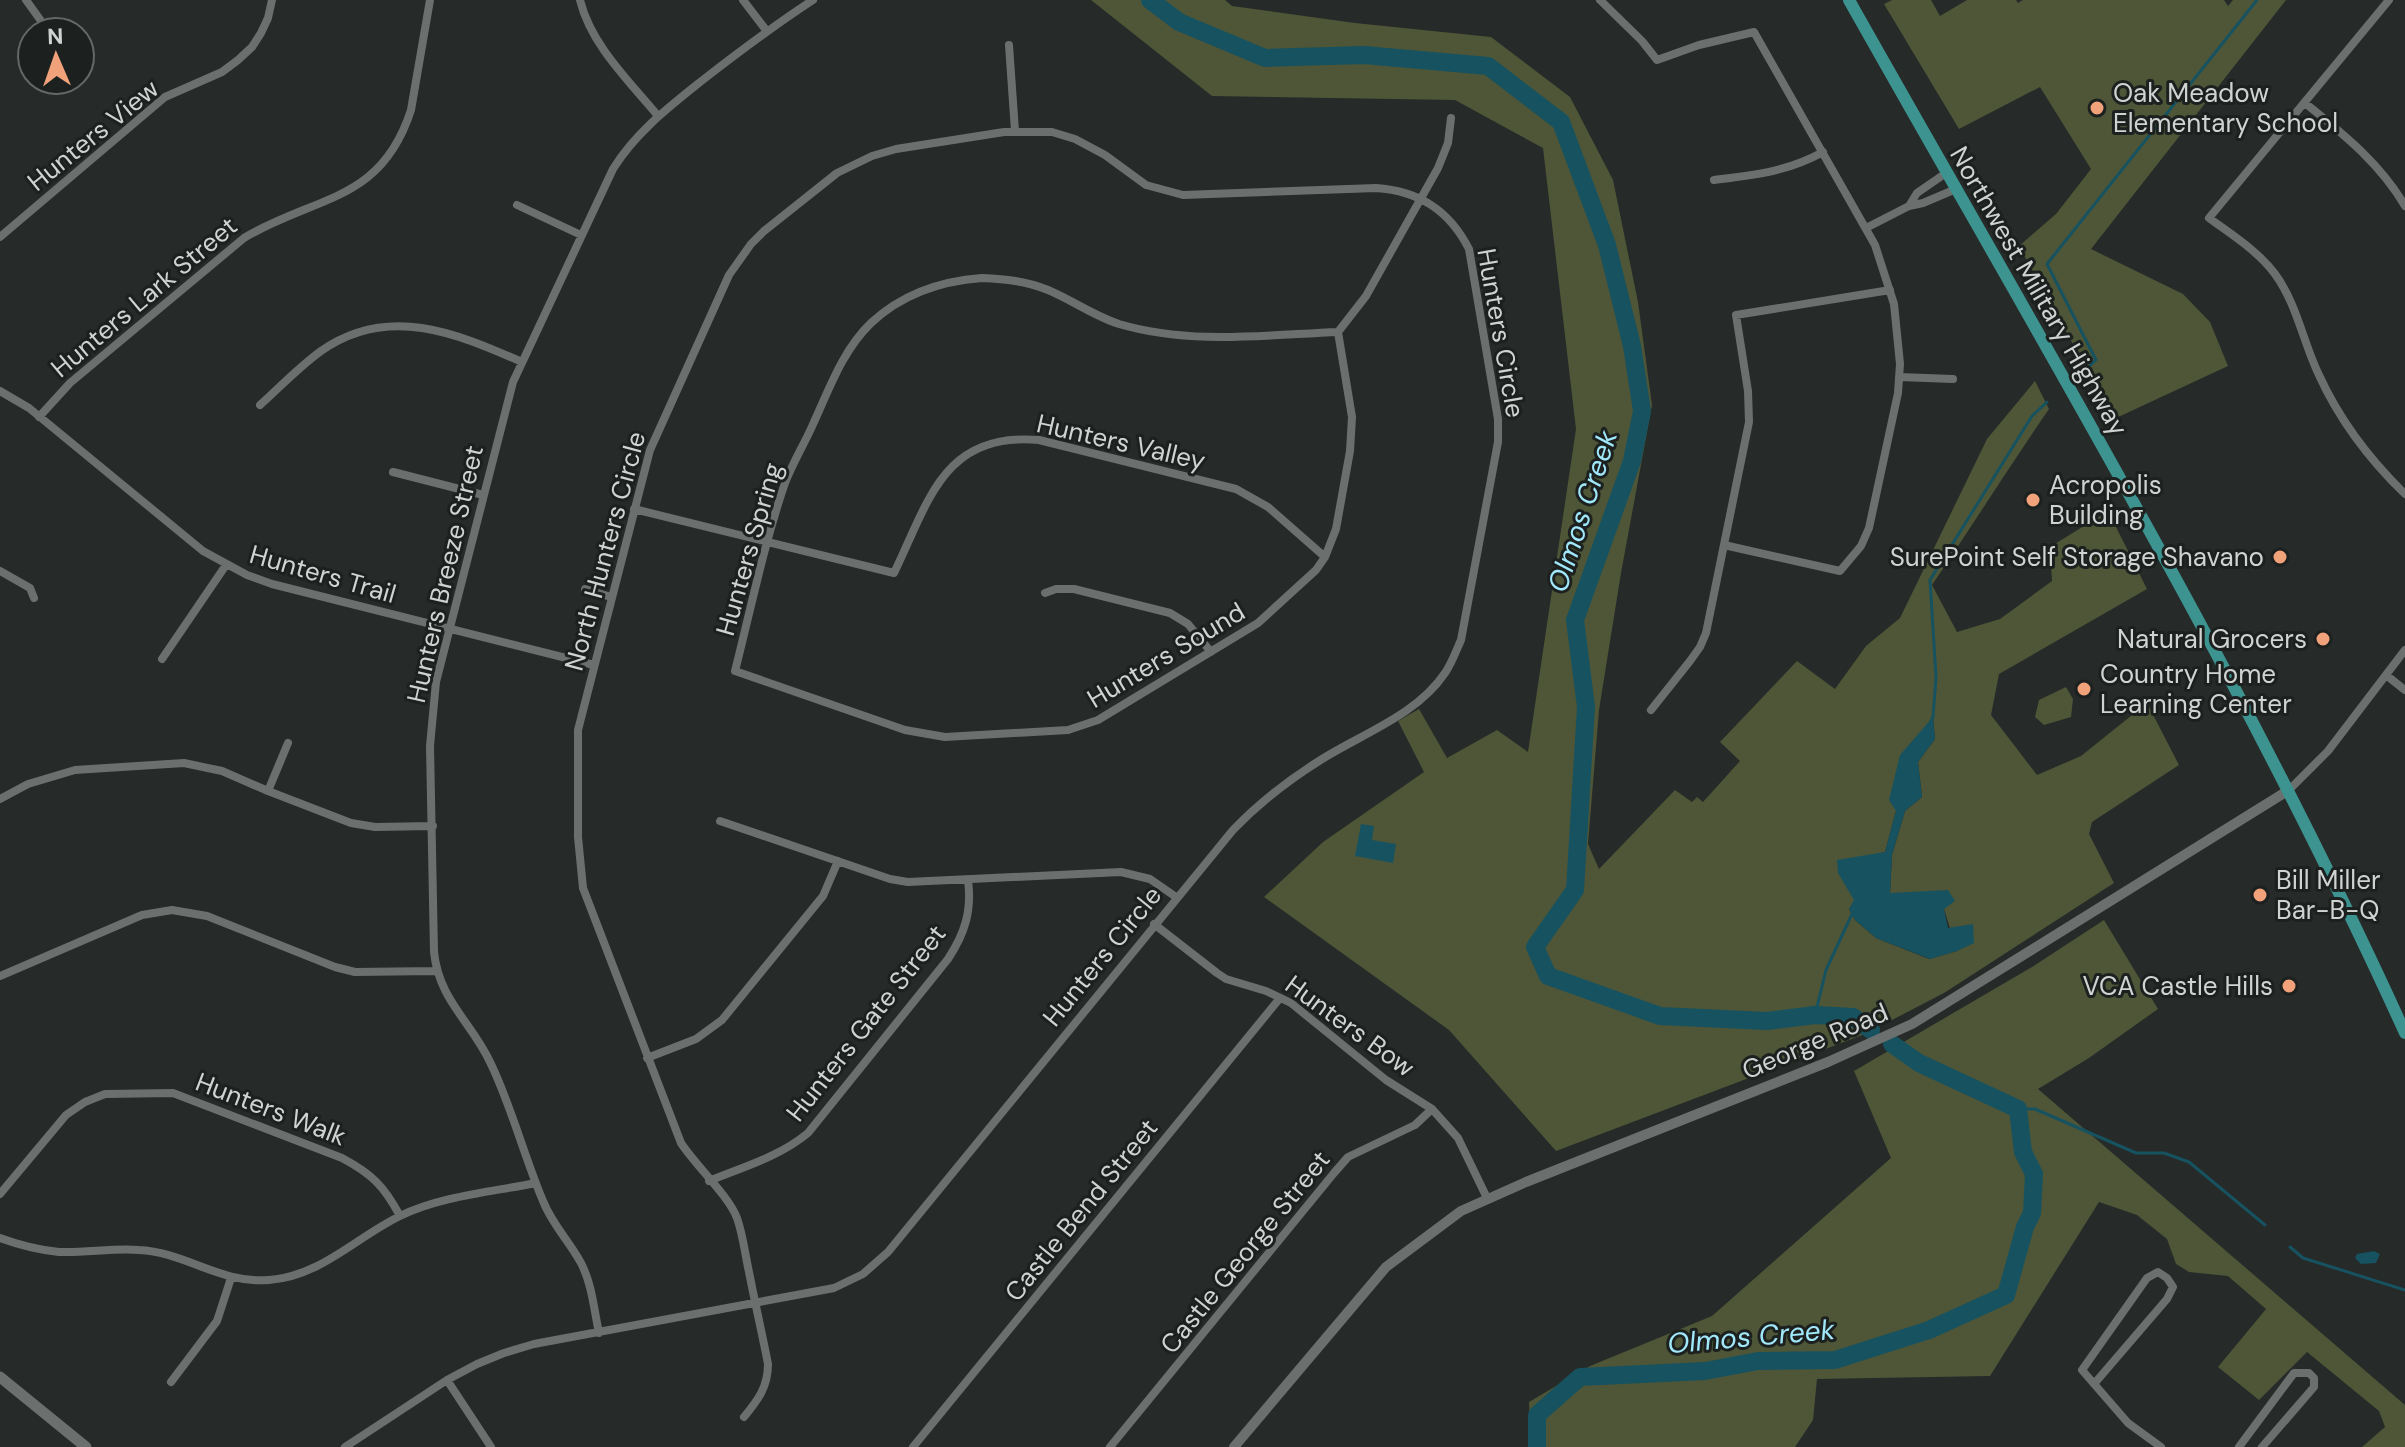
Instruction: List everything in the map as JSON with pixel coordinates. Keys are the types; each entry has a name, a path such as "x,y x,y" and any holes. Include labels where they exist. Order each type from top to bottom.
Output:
{"main road":[{"name":"Northwest Military Highway","path":"1849,0 2188,600 2289,790 2405,1033"},
{"path":"0,1377 86,1447"}],"street":[{"name":"Hunters View","path":"0,237 165,97 222,72 238,60 261,33 272,0"},
{"name":"Hunters Lark Street","path":"39,417 70,383 244,238 265,225 353,189 380,166 405,127 411,110 430,0"},
{"path":"580,0 596,39 658,116"},
{"path":"743,0 766,30"},
{"name":"Hunters Breeze Street","path":"599,1333 586,1274 550,1218 490,1062 447,998 436,971 431,714 436,682 505,408 522,362 622,155 658,116 766,30 813,0"},
{"path":"1600,0 1657,60 1699,45 1754,32 1875,245 1890,290 1898,333 1899,377 1893,423 1869,528 1861,546 1840,571 1724,545"},
{"path":"2389,0 2209,218 2273,271 2287,294 2319,377 2349,427 2405,494"},
{"path":"1009,45 1015,131"},
{"path":"2305,103 2362,151 2381,171 2405,206"},
{"path":"1338,332 1366,296 1438,168 1448,143 1451,118"},
{"name":"North Hunters Circle","path":"744,1417 760,1398 768,1369 736,1216 681,1143 583,888 579,866 577,745 594,665 650,450 729,275 764,231 837,173 872,156 896,149 1015,131 1052,132 1075,139 1105,155 1146,185 1183,195 1376,188 1421,199"},
{"path":"1714,180 1777,172 1823,152"},
{"path":"1909,206 1917,193 1946,173"},
{"path":"1866,228 1909,206 1956,189"},
{"name":"Hunters Circle","path":"345,1447 447,1380 504,1353 534,1344 834,1288 863,1274 880,1260 1233,830 1266,798 1320,760 1402,713 1427,694 1449,666 1461,640 1496,459 1498,419 1469,249 1447,215 1421,199"},
{"path":"517,205 581,235"},
{"name":"Hunters Spring","path":"735,671 767,541 787,479 838,368 871,323 907,298 930,287 964,279 991,278 1017,281 1050,291 1117,323 1170,335 1197,337 1338,332"},
{"path":"1651,710 1700,647 1710,614 1749,422 1748,391 1736,315 1890,290"},
{"path":"260,405 324,349 369,329 407,326 440,330 522,362"},
{"name":"Hunters Sound","path":"735,671 905,730 945,737 1058,731 1078,728 1098,720 1273,612 1325,557 1336,529 1350,451 1352,417 1338,332"},
{"path":"1899,377 1953,379"},
{"name":"Hunters Trail","path":"0,391 19,401 203,551 247,575 272,584 594,665"},
{"name":"Hunters Valley","path":"767,541 894,573 937,485 955,461 991,442 1021,439 1039,440 1236,489 1268,507 1325,557"},
{"path":"393,472 483,495"},
{"path":"634,509 767,541"},
{"path":"162,659 226,565"},
{"path":"0,571 30,588 34,598"},
{"path":"585,589 611,597"},
{"path":"1045,593 1056,589 1074,589 1170,613 1197,633 1211,652"},
{"name":"George Road","path":"1234,1447 1386,1267 1434,1229 1487,1198 1828,1062 1912,1024 2289,790 2328,751 2405,650"},
{"path":"2386,675 2405,690"},
{"path":"268,791 288,743"},
{"path":"0,799 28,784 75,770 184,763 222,771 363,826 433,826"},
{"path":"720,821 908,882 1121,872 1150,879 1176,897"},
{"path":"647,1058 696,1039 722,1020 823,896 838,861"},
{"name":"Hunters Gate Street","path":"709,1181 777,1154 808,1133 959,943 968,921 968,880"},
{"path":"0,976 142,915 172,910 207,916 335,967 355,972 436,971"},
{"name":"Hunters Bow","path":"1154,924 1226,979 1266,991 1291,1003 1386,1080 1432,1109 1458,1138 1487,1198"},
{"name":"Castle Bend Street","path":"913,1447 1280,998"},
{"name":"Hunters Walk","path":"0,1194 54,1127 85,1102 105,1094 173,1093 342,1158 365,1170 379,1182 400,1216"},
{"name":"Castle George Street","path":"1110,1447 1348,1157 1415,1125 1432,1109"},
{"path":"0,1238 62,1252 149,1251 231,1278 267,1280 308,1271 400,1216 439,1202 536,1183"},
{"path":"2094,1384 2167,1299 2173,1287 2158,1272 2147,1278 2082,1370 2094,1384 2128,1423 2161,1447"},
{"path":"171,1382 217,1321 231,1278"},
{"path":"2239,1447 2294,1373 2309,1373 2314,1378 2314,1387 2262,1447"},
{"path":"447,1380 491,1447"}],"green space":[{"path":"1091,0 1225,0 1232,6 1491,37 1570,97 1613,180 1638,302 1652,405 1599,710 1588,844 1599,869 1675,790 1692,802 1697,797 1703,802 1740,761 1720,742 1797,661 1835,689 1866,646 1900,618 1987,439 2035,381 2049,409 1932,585 1957,632 2000,619 2052,581 2050,547 2108,511 2147,589 1999,674 1991,715 2037,775 2081,756 2147,703 2179,765 2092,822 2089,834 2114,883 1944,993 1865,1034 1556,1151 1449,1030 1264,897 1323,842 1424,772 1398,721 1419,709 1447,758 1497,730 1528,752 1576,429 1543,148 1455,100 1212,96","holes":["1933,718 1935,739 1918,762 1922,797 1905,811 1892,855 1890,894 1944,909 1957,951 1929,959 1876,938 1855,920 1849,909 1855,900 1869,856 1885,852 1896,811"]},
{"path":"1892,0 1931,0 1940,16 1967,0 2016,0 2018,3 2023,0 2224,0 2228,6 2233,0 2286,0 2091,249 2183,294 2210,322 2228,366 2114,419 2019,246 2056,214 2091,169 2040,87 1959,129 1884,4"},
{"path":"2066,687 2073,699 2071,717 2044,725 2035,717 2039,700"},
{"path":"2104,920 2158,1009 2089,1058 2038,1089 2405,1405 2405,1447 2362,1447 2385,1427 2379,1411 2307,1352 2259,1400 2218,1367 2266,1309 2228,1276 2189,1272 2176,1264 2167,1239 2137,1215 2099,1202 1990,1376 1817,1379 1813,1420 1795,1447 1531,1447 1529,1402 1590,1366 1712,1316 1891,1158 1854,1071 2032,967"}],"water":[{"path":"1933,717 1935,739 1918,762 1922,797 1905,811 1892,855 1890,893 1948,890 1955,901 1944,909 1948,928 1973,924 1974,943 1930,959 1876,938 1855,920 1849,909 1854,900 1838,873 1837,860 1885,852 1896,811 1889,800 1900,755"},
{"path":"1361,824 1374,826 1372,840 1396,844 1393,863 1355,856"},
{"path":"2374,1251 2380,1254 2376,1263 2361,1264 2355,1258 2357,1254"}],"waterway":[{"name":"Olmos Creek","path":"1150,0 1179,22 1265,58 1364,55 1488,66 1561,122 1607,245 1632,346 1642,411 1632,461 1575,620 1586,707 1575,890 1535,947 1548,976 1660,1016 1767,1021 1815,1015 1853,1017 1871,1030"},
{"path":"2086,369 2096,360 2047,264 2257,0"},
{"path":"1931,721 1936,677 1930,580 2032,416 2047,402"},
{"path":"1815,1015 1826,970 1852,914"},
{"name":"Olmos Creek","path":"1537,1447 1537,1415 1580,1377 1705,1371 1758,1361 1835,1360 1929,1330 2006,1295 2025,1227 2032,1213 2034,1174 2023,1152 2018,1109 1919,1063 1892,1044"},
{"path":"2018,1109 2035,1109 2136,1153 2164,1153 2189,1162 2265,1225"},
{"path":"2290,1247 2303,1258 2405,1290"}],"place":[{"name":"Oak Meadow Elementary School","path":"2097,108"},
{"name":"Acropolis Building","path":"2033,500"},
{"name":"SurePoint Self Storage Shavano","path":"2280,557"},
{"name":"Natural Grocers","path":"2323,639"},
{"name":"Country Home Learning Center","path":"2084,689"},
{"name":"Bill Miller Bar-B-Q","path":"2260,895"},
{"name":"VCA Castle Hills","path":"2289,986"}]}
